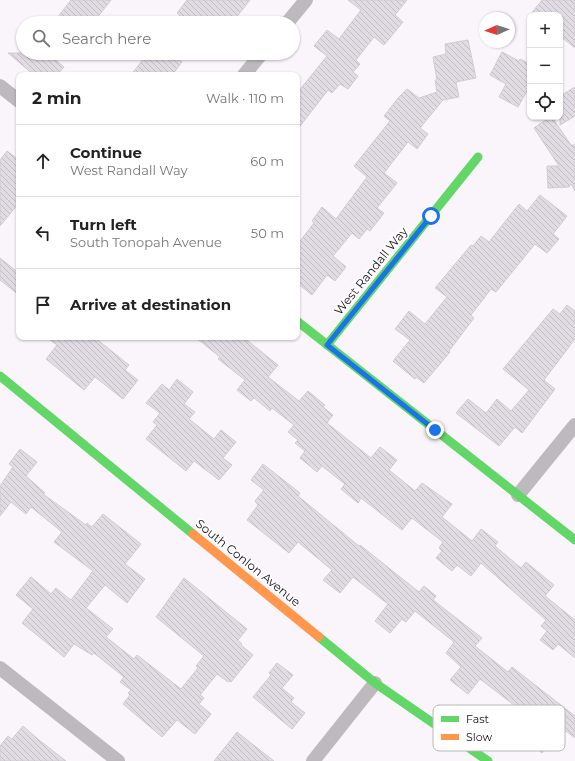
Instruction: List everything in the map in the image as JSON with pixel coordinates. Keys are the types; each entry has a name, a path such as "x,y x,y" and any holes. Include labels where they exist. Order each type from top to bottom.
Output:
{"street":[{"path":"293,16 306,0"},
{"path":"246,72 256,60"},
{"path":"0,86 16,99"},
{"name":"West Randall Way","path":"327,345 478,157"},
{"path":"300,323 575,540"},
{"name":"South Conlon Avenue","path":"0,376 376,683 433,723"},
{"path":"518,495 575,425"},
{"path":"0,668 118,761"},
{"path":"313,761 376,683"},
{"name":"South Conlon Avenue","path":"474,751 488,761"}],"building":[{"path":"71,0 111,0 98,16 58,16"},
{"path":"187,0 250,0 237,16 180,16 177,13"},
{"path":"348,0 407,0 395,15 403,22 384,45 374,37 356,60 360,64 353,72 358,76 348,89 340,84 332,93 328,90 300,126 300,89 327,56 314,46 327,30 339,39 361,10"},
{"path":"542,0 575,0 575,48 563,38 563,12 532,12"},
{"path":"468,40 476,78 456,82 459,97 443,100 420,128 428,134 417,149 408,142 384,173 397,183 377,208 384,213 370,231 367,229 359,239 352,233 333,256 346,267 335,281 327,275 312,295 300,285 300,241 314,223 312,221 322,207 336,219 367,177 354,166 390,121 384,116 398,98 407,89 419,98 437,92 435,80 437,80 433,57 446,54 445,44"},
{"path":"502,52 519,61 520,59 527,62 527,84 525,88 527,89 527,91 518,107 499,97 506,84 490,75"},
{"path":"8,53 16,53 16,60"},
{"path":"16,60 56,60 64,67 60,72 30,72"},
{"path":"143,60 180,60 182,62 174,72 133,72"},
{"path":"575,87 575,116 560,125 560,120 563,120 563,94"},
{"path":"546,120 554,120 571,145 575,145 575,191 571,184 569,187 548,188 547,166 559,166 534,128"},
{"path":"7,151 16,158 16,207 0,226 0,160"},
{"path":"540,195 567,216 553,234 559,239 547,253 535,244 496,292 491,289 471,315 474,318 449,351 450,352 424,383 416,377 415,379 393,361 410,340 395,329 409,311 425,324 447,297 435,288 471,245 473,246 481,236 489,242 519,204 527,211"},
{"path":"0,258 16,271 16,293 0,280"},
{"path":"567,305 575,311 575,339 544,380 555,389 522,433 515,427 499,446 456,413 468,399 486,413 497,399 511,411 529,390 503,369 553,309 560,314"},
{"path":"50,340 98,340 129,365 125,370 138,380 123,399 95,377 84,390 46,359 57,345"},
{"path":"199,340 247,340 278,365 268,377 299,401 308,391 325,405 323,407 333,415 327,423 371,458 380,447 397,460 389,470 415,491 422,483 452,504 442,517 472,541 481,529 498,542 495,546 521,568 526,562 554,585 545,596 575,620 575,658 558,644 553,650 540,640 547,631 541,626 546,620 481,563 471,576 457,565 452,571 436,558 442,551 439,548 443,542 412,518 402,530 361,498 358,503 341,489 345,484 322,466 317,472 300,458 305,451 295,443 298,440 288,432 294,425 272,408 270,411 254,398 251,401 237,390 245,380 218,359 220,357"},
{"path":"177,379 193,392 184,404 195,412 189,419 214,439 221,430 236,442 223,458 232,465 219,480 194,461 186,471 146,439 157,425 153,422 160,413 146,403 162,384 169,390"},
{"path":"20,449 37,462 26,476 45,493 43,494 86,525 87,523 92,527 103,514 141,544 125,564 145,579 127,603 105,585 86,608 113,629 106,637 134,659 137,655 181,689 198,668 196,666 204,656 156,617 184,578 247,629 238,640 242,644 241,645 253,655 231,682 228,682 217,674 200,695 204,698 199,704 211,714 195,734 177,720 162,737 123,704 130,695 128,693 131,690 120,682 124,677 94,653 92,655 74,644 64,657 22,623 33,609 16,595 31,577 51,594 56,588 71,600 93,571 54,542 62,532 31,507 26,514 11,502 0,516 0,486 13,467 9,464"},
{"path":"263,464 300,493 298,496 359,546 360,545 419,592 424,586 436,596 433,600 482,638 475,646 508,672 512,667 561,705 514,705 480,679 468,694 450,680 461,667 446,653 454,642 415,611 406,622 402,619 390,633 375,621 388,604 353,577 340,593 323,580 332,570 298,542 289,553 247,520 258,505 255,501 264,490 251,480"},
{"path":"277,663 293,675 282,688 294,698 291,702 305,713 292,729 253,697 271,675 269,673"},
{"path":"565,708 575,716 575,738 566,731 565,732"},
{"path":"23,726 66,761 0,761 0,746 8,736 12,739"},
{"path":"237,732 274,761 214,761"}],"traffic: fast":[{"path":"327,345 478,157"},
{"path":"300,323 575,540"},
{"path":"0,376 193,534"},
{"path":"319,637 375,683 433,723"},
{"path":"474,751 488,761"}],"traffic: slow":[{"path":"193,534 319,637"}],"route":[{"path":"431,216 327,345 435,430"}]}
